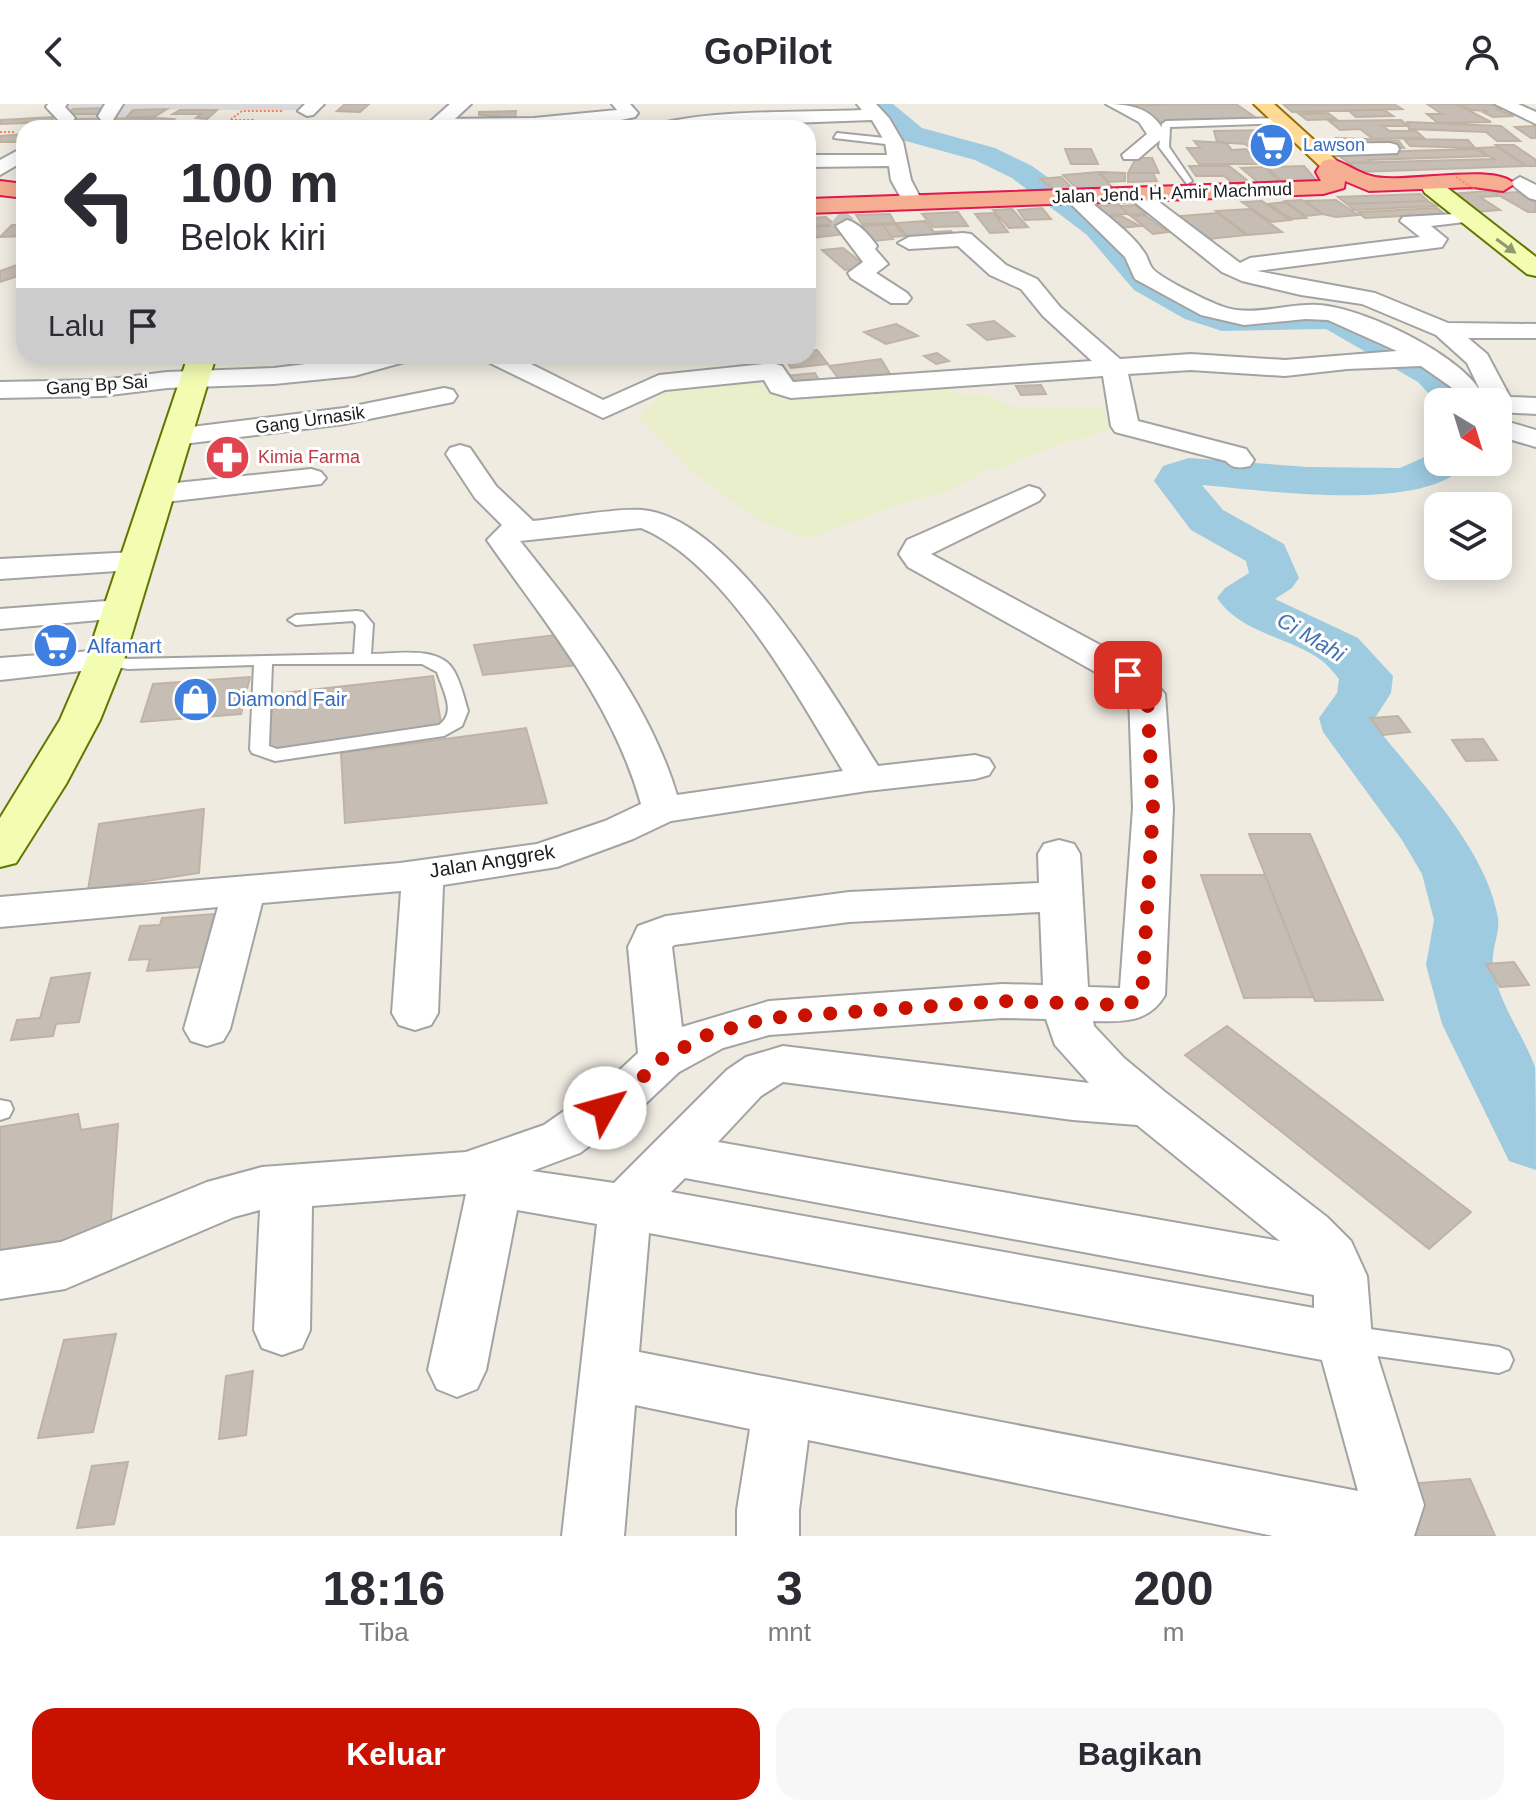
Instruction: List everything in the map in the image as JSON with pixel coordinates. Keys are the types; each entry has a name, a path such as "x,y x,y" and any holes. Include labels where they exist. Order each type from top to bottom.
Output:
{"highway":[{"name":"Jalan Jend. H. Amir Machmud","path":"1322,158 1369,184 1473,181 1524,186"},
{"name":"Jalan Jend. H. Amir Machmud","path":"826,214 1323,187 1336,183 1327,172 1322,158"},
{"name":"Jalan Jend. H. Amir Machmud","path":"826,214 913,203 1144,200 1524,186"}],"main road":[{"path":"1263,104 1322,158"},
{"path":"1433,188 1536,269"},
{"path":"0,852 66,746 105,660 198,367"}],"street":[{"path":"442,120 462,104"},
{"path":"1504,104 1536,119"},
{"path":"748,120 872,106 895,151 901,180 913,203"},
{"path":"562,120 610,112 634,120"},
{"path":"1111,112 1146,119 1155,127 1157,135 1131,155"},
{"path":"1322,158 1390,149"},
{"path":"816,161 854,163 895,151"},
{"path":"1061,200 1135,254 1143,274 1213,310 1232,317 1329,313 1468,388"},
{"path":"1144,200 1230,267 1250,276 1301,288 1353,295 1381,303 1445,330 1478,359 1484,388"},
{"path":"967,206 983,225"},
{"path":"826,214 866,246 862,249 877,264 859,273 899,298"},
{"path":"1230,267 1310,260 1434,242 1436,239 1410,221 1466,217"},
{"path":"909,243 964,240 998,270 1029,284 1042,296 1051,311 1112,366 1119,383 1125,426 1236,455 1240,460 1232,464 1185,460 1168,463"},
{"path":"1310,260 1353,295"},
{"path":"1445,330 1536,331"},
{"path":"511,364 603,410 659,383 766,364 782,389 791,390 1191,362 1285,368 1347,361 1410,359"},
{"name":"Gang Bp Sai","path":"0,390 102,388 198,367 354,368 369,364"},
{"name":"Gang Urnasik","path":"175,437 339,417 444,396"},
{"path":"1512,406 1536,406"},
{"path":"1512,422 1536,439"},
{"path":"460,454 485,492 523,529"},
{"path":"157,494 311,478"},
{"path":"482,1177 562,1139 627,1092 662,1059 709,1034 769,1018 1002,1001 1069,1018 1124,1005 1142,995 1153,808 1147,694 1128,675 919,560 914,550 1029,495"},
{"path":"662,810 643,753 616,700 576,633 503,540 509,533 523,529 642,519 658,522 714,562 791,657 867,779"},
{"path":"0,569 135,562"},
{"path":"0,619 120,610"},
{"path":"0,669 105,660"},
{"name":"Jalan Anggrek","path":"0,912 423,873 542,857 619,830 662,810 867,779 975,767"},
{"path":"1059,854 1059,900 1073,1101"},
{"path":"415,1013 423,873"},
{"path":"207,1029 244,890"},
{"path":"662,1059 650,947 653,937 666,931 849,907 1037,897 1059,900"},
{"path":"610,1373 1376,1526 1384,1525 1390,1520 1393,1505 1344,1339 1340,1276 1332,1258 1308,1233 1107,1071 1069,1018"},
{"path":"593,1536 625,1206 744,1083 763,1070 783,1064 1073,1101 1148,1106"},
{"path":"674,1155 1340,1276"},
{"path":"457,1370 482,1177"},
{"path":"0,1275 65,1265 225,1197 287,1186 482,1177 534,1193 625,1206 1344,1339"},
{"path":"282,1330 287,1186"},
{"path":"768,1536 768,1510 783,1407"}],"lane":[{"path":"1187,181 1164,147 1166,124 1282,121"},
{"path":"837,136 895,151"},
{"path":"296,620 339,615 362,619 365,630 362,659"},
{"path":"105,660 128,664 263,659 423,659 437,663 445,670 459,711 455,722 444,730 275,755 265,753 259,749 263,659"},
{"path":"1344,1339 1499,1360"}],"path":[{"path":"230,120 242,111 311,107"},
{"path":"230,120 253,120"},
{"path":"1456,177 1474,189"}],"shaded area":[{"path":"61,104 314,104 306,110 168,110 154,118 71,119"}],"green space":[{"path":"758,377 780,398 950,382 955,394 984,395 1017,408 1103,408 1112,429 1060,444 1000,469 990,468 949,491 903,503 808,539 759,521 690,470 638,417 669,387"}],"building":[{"path":"345,104 369,104 360,112 337,111"},
{"path":"1236,104 1258,119 1157,122 1131,105"},
{"path":"1394,104 1402,109 1292,112 1284,105"},
{"path":"1427,104 1456,104 1491,122 1438,123 1427,114 1442,114"},
{"path":"1458,104 1495,105 1504,109 1496,109 1514,116 1493,117 1481,111 1488,111 1472,110"},
{"path":"103,108 98,114 68,114 73,109"},
{"path":"167,109 154,117 126,118 133,110"},
{"path":"180,110 217,110 207,119 196,118 201,114 173,114"},
{"path":"1348,110 1384,110 1393,116 1356,117"},
{"path":"516,111 515,118 479,115 479,112"},
{"path":"1328,113 1336,119 1307,120 1299,114"},
{"path":"54,117 53,120 16,120 16,123 0,124 0,120"},
{"path":"148,118 146,120 71,119"},
{"path":"1401,120 1408,126 1382,126 1390,131 1416,131 1424,138 1373,139 1360,129 1340,130 1329,121"},
{"path":"1407,122 1501,126 1520,141 1497,141 1486,132 1409,129"},
{"path":"1536,126 1536,138 1515,127"},
{"path":"1268,130 1286,148 1252,149 1245,144 1217,142 1214,131"},
{"path":"16,135 16,142 0,142 0,136"},
{"path":"1336,138 1398,140 1404,148 1341,146"},
{"path":"1404,139 1468,140 1475,148 1410,146"},
{"path":"1194,141 1226,143 1232,150 1246,149 1258,164 1199,164 1187,148 1200,148"},
{"path":"1496,145 1514,145 1536,160 1536,166 1526,166"},
{"path":"1497,147 1526,166 1359,172 1349,163 1494,159 1477,148"},
{"path":"1065,149 1091,149 1098,164 1071,164"},
{"path":"1476,149 1487,156 1349,163 1335,153"},
{"path":"1136,158 1152,158 1159,173 1128,173"},
{"path":"1189,166 1229,166 1252,184 1234,184 1224,176 1196,176"},
{"path":"1304,166 1316,180 1285,184 1267,167"},
{"path":"1264,167 1280,182 1259,183 1241,168"},
{"path":"1098,172 1113,188 1077,189 1063,175"},
{"path":"1100,172 1125,173 1125,181 1108,182"},
{"path":"1128,173 1153,173 1157,181 1128,182"},
{"path":"1061,177 1076,192 1058,192 1040,179"},
{"path":"1491,191 1499,196 1480,197 1500,210 1475,212 1448,194"},
{"path":"1520,192 1536,202 1536,212 1528,212 1495,193"},
{"path":"1420,194 1428,201 1347,204 1338,197"},
{"path":"1302,200 1323,214 1306,216 1285,201"},
{"path":"1336,200 1358,215 1336,217 1323,214 1306,201"},
{"path":"1262,201 1290,220 1272,222 1242,202"},
{"path":"1428,201 1436,206 1354,210 1347,204"},
{"path":"1285,202 1306,218 1292,219 1268,204"},
{"path":"1119,205 1128,214 1095,216 1089,206"},
{"path":"1135,205 1146,214 1129,215 1120,206"},
{"path":"1042,208 1051,219 1025,220 1018,210"},
{"path":"1437,208 1444,214 1365,218 1358,212"},
{"path":"1012,209 1028,227 1009,228 993,210"},
{"path":"1250,209 1282,232 1248,235 1216,211"},
{"path":"958,212 968,226 933,227 922,214"},
{"path":"994,213 1008,232 990,233 975,214"},
{"path":"1218,213 1246,235 1200,240 1168,217"},
{"path":"890,214 895,223 862,224 856,215"},
{"path":"1145,215 1168,232 1153,234 1131,216"},
{"path":"1121,216 1140,226 1108,229 1095,218"},
{"path":"826,217 834,224 816,226 816,218"},
{"path":"925,221 934,232 951,231 955,236 910,239 896,223"},
{"path":"895,224 905,236 892,237 883,225"},
{"path":"12,225 16,225 16,236 0,237"},
{"path":"836,225 845,234 816,238 816,227"},
{"path":"883,225 893,239 873,241 862,226"},
{"path":"843,248 867,267 845,270 822,250"},
{"path":"16,265 16,277 0,282 0,271"},
{"path":"994,321 1014,336 987,340 968,325"},
{"path":"896,324 918,336 886,344 864,332"},
{"path":"816,350 828,364 791,368 788,364 816,364"},
{"path":"937,353 949,361 936,364 924,356"},
{"path":"881,359 893,379 843,384 829,366"},
{"path":"815,373 820,382 787,385 783,376"},
{"path":"1041,385 1046,394 1021,395 1016,386"},
{"path":"572,633 578,665 483,675 474,645"},
{"path":"433,676 442,729 265,750 275,694"},
{"name":"Diamond Fair","path":"250,677 241,714 141,722 153,684"},
{"path":"1398,716 1410,732 1383,735 1370,718"},
{"path":"526,728 547,803 345,823 341,753"},
{"path":"1483,739 1497,760 1466,761 1452,740"},
{"path":"204,809 199,873 88,890 99,824"},
{"path":"1249,834 1310,834 1383,1000 1315,1001"},
{"path":"1201,875 1265,875 1313,997 1244,998"},
{"path":"214,914 201,967 147,971 150,959 129,960 140,926 160,925 162,918"},
{"path":"1514,962 1529,985 1500,987 1486,964"},
{"path":"90,973 79,1022 56,1024 53,1036 11,1040 17,1020 40,1018 51,978"},
{"path":"1227,1026 1471,1212 1429,1249 1185,1055"},
{"path":"78,1114 81,1130 118,1124 110,1233 0,1250 0,1127"},
{"path":"116,1334 93,1432 38,1438 64,1340"},
{"path":"253,1371 246,1435 219,1439 226,1376"},
{"path":"128,1462 114,1524 77,1528 92,1466"},
{"path":"1470,1479 1495,1536 1413,1536 1406,1518 1422,1517 1408,1484"}],"waterway":[{"name":"Ci Mahi","path":"878,104 912,134 985,154 1022,172 1098,228 1146,283 1198,311 1222,320 1332,318 1432,374 1445,388"},
{"name":"Ci Mahi","path":"1424,474 1400,481 1308,480 1189,471 1178,475 1176,481 1207,520 1267,554 1275,578 1242,598 1259,611 1340,649 1366,676 1364,693 1347,718 1351,732 1427,831 1453,874 1466,920 1459,965 1477,1024 1536,1140"}],"tunnel":[{"path":"836,217 847,226"}],"place":[{"name":"Lawson","path":"1272,145"},
{"name":"Kimia Farma","path":"227,457"},
{"name":"Alfamart","path":"56,646"},
{"name":"Diamond Fair","path":"196,699"}],"route":[{"path":"605,1108 662,1059 709,1034 769,1018 1002,1001 1124,1005 1139,999 1142,995 1153,808 1147,694 1128,675"}]}
